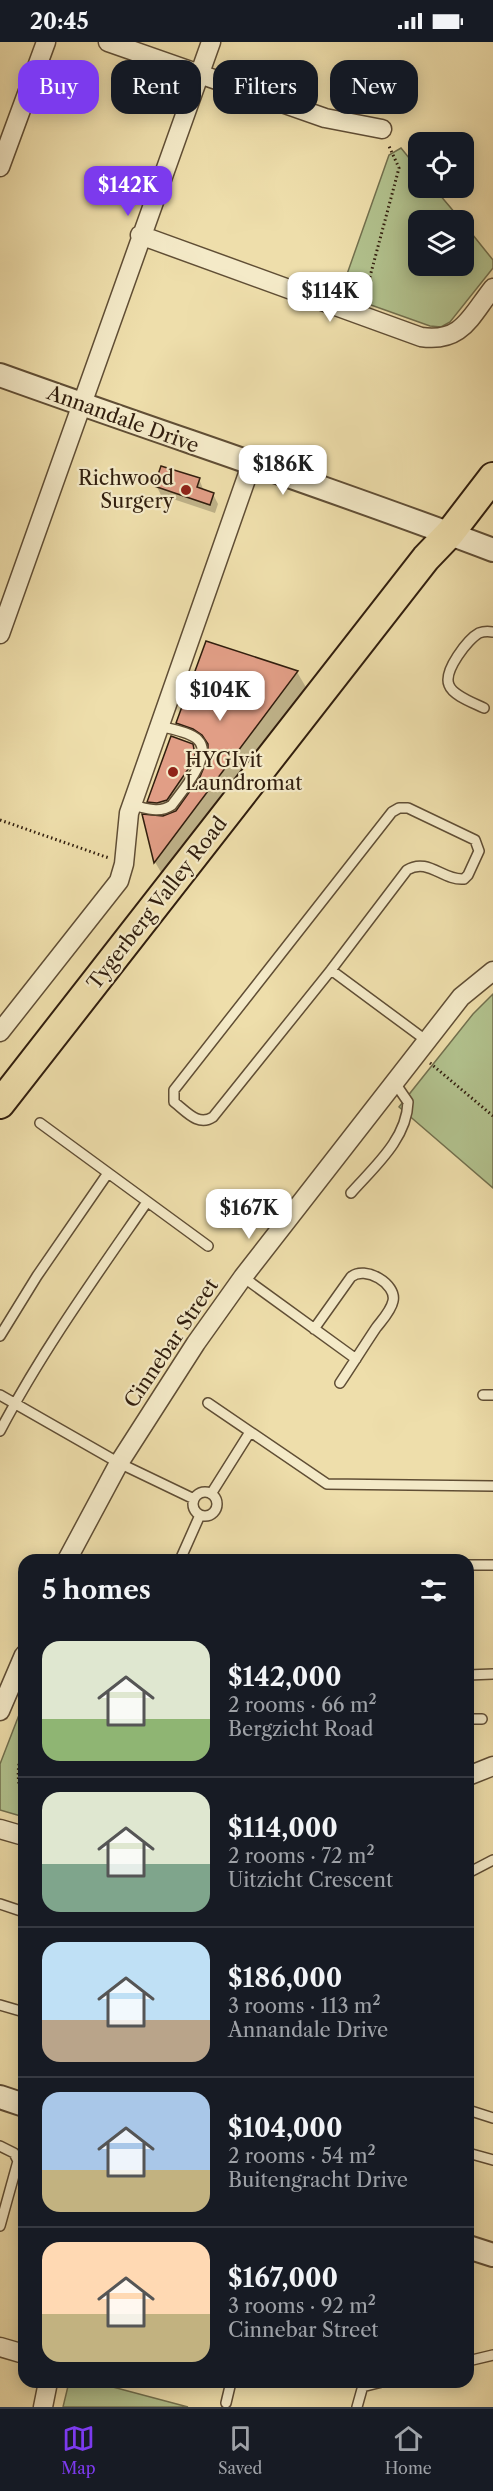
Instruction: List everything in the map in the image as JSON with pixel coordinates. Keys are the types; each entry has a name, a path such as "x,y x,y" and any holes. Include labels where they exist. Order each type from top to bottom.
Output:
{"main road":[{"name":"Tygerberg Valley Road","path":"0,1104 426,558 450,533 493,477"}],"street":[{"path":"0,167 46,42"},
{"path":"108,42 158,60"},
{"path":"201,70 211,42"},
{"path":"201,76 326,118 382,129"},
{"path":"0,634 185,114"},
{"path":"140,235 421,337 437,339 458,332 493,288"},
{"name":"Annandale Drive","path":"0,375 251,465 327,489 493,550"},
{"path":"0,1032 118,881 124,864 127,825 132,805 251,465"},
{"name":"Cinnebar Street","path":"70,1554 119,1462 196,1343 243,1277 466,992 493,971"},
{"path":"0,1711 18,1669"},
{"path":"474,1774 493,1766"},
{"path":"0,1829 18,1834"},
{"path":"0,2097 18,2103"},
{"path":"474,2249 493,2255"},
{"path":"0,2347 18,2352"},
{"path":"43,2407 47,2388"}],"lane":[{"path":"484,708 453,692 447,679 452,664 477,634 484,631 493,632"},
{"path":"132,805 155,810 167,809 201,762 201,745 197,739 159,726"},
{"path":"399,808 408,808 475,840 479,847 478,855 468,876 464,879 456,879 424,865 407,870 331,970 209,1119 197,1120 174,1102 174,1090 392,812 399,808"},
{"path":"331,970 427,1041"},
{"path":"351,1194 396,1141 404,1126 408,1102 395,1083"},
{"path":"40,1123 208,1246"},
{"path":"0,1336 37,1275 108,1173"},
{"path":"0,1431 14,1404 90,1285 147,1202"},
{"path":"314,1329 356,1272 364,1271 389,1286 393,1292 392,1305 340,1383"},
{"path":"243,1277 356,1359"},
{"path":"0,1395 119,1462 195,1499"},
{"path":"483,1395 493,1395"},
{"path":"208,1403 327,1484 493,1486"},
{"path":"211,1494 250,1432"},
{"path":"202,1493 211,1494 216,1499 216,1510 206,1516 200,1515 194,1508 195,1499 202,1493"},
{"path":"183,1554 200,1515"},
{"path":"474,1565 493,1565"},
{"path":"474,1675 493,1674"},
{"path":"474,1719 482,1719"},
{"path":"474,1870 493,1860"},
{"path":"0,1904 18,1910"},
{"path":"0,2005 18,2010"},
{"path":"474,2112 493,2118"},
{"path":"0,2146 14,2153 18,2162 0,2226"},
{"path":"474,2154 493,2160"},
{"path":"474,2360 493,2355"},
{"path":"226,2403 230,2388"},
{"path":"357,2407 362,2388"}],"path":[{"path":"359,315 399,168 382,129"},
{"path":"0,820 124,864"},
{"path":"429,1062 493,1116"}],"green space":[{"path":"401,148 408,157 408,198 442,198 453,210 408,210 408,276 474,276 474,236 493,260 493,268 450,322 441,327 430,326 340,294 389,155"},
{"path":"493,994 493,1188 399,1107 473,1014"},
{"path":"18,1718 18,1815 0,1810 0,1764"},
{"path":"68,2388 117,2388 188,2407 63,2407"}],"building":[{"name":"Richwood Surgery","path":"161,466 200,478 197,487 214,493 210,505 154,486"},
{"path":"206,641 298,671 154,863 142,814 163,816 176,811 200,777 208,757 208,744 202,735 176,723"},
{"path":"171,736 193,744 195,754 193,762 167,800 157,803 147,802"}],"place":[{"name":"Richwood Surgery","path":"186,490"},
{"name":"HYGIvit Laundromat","path":"173,772"}]}
